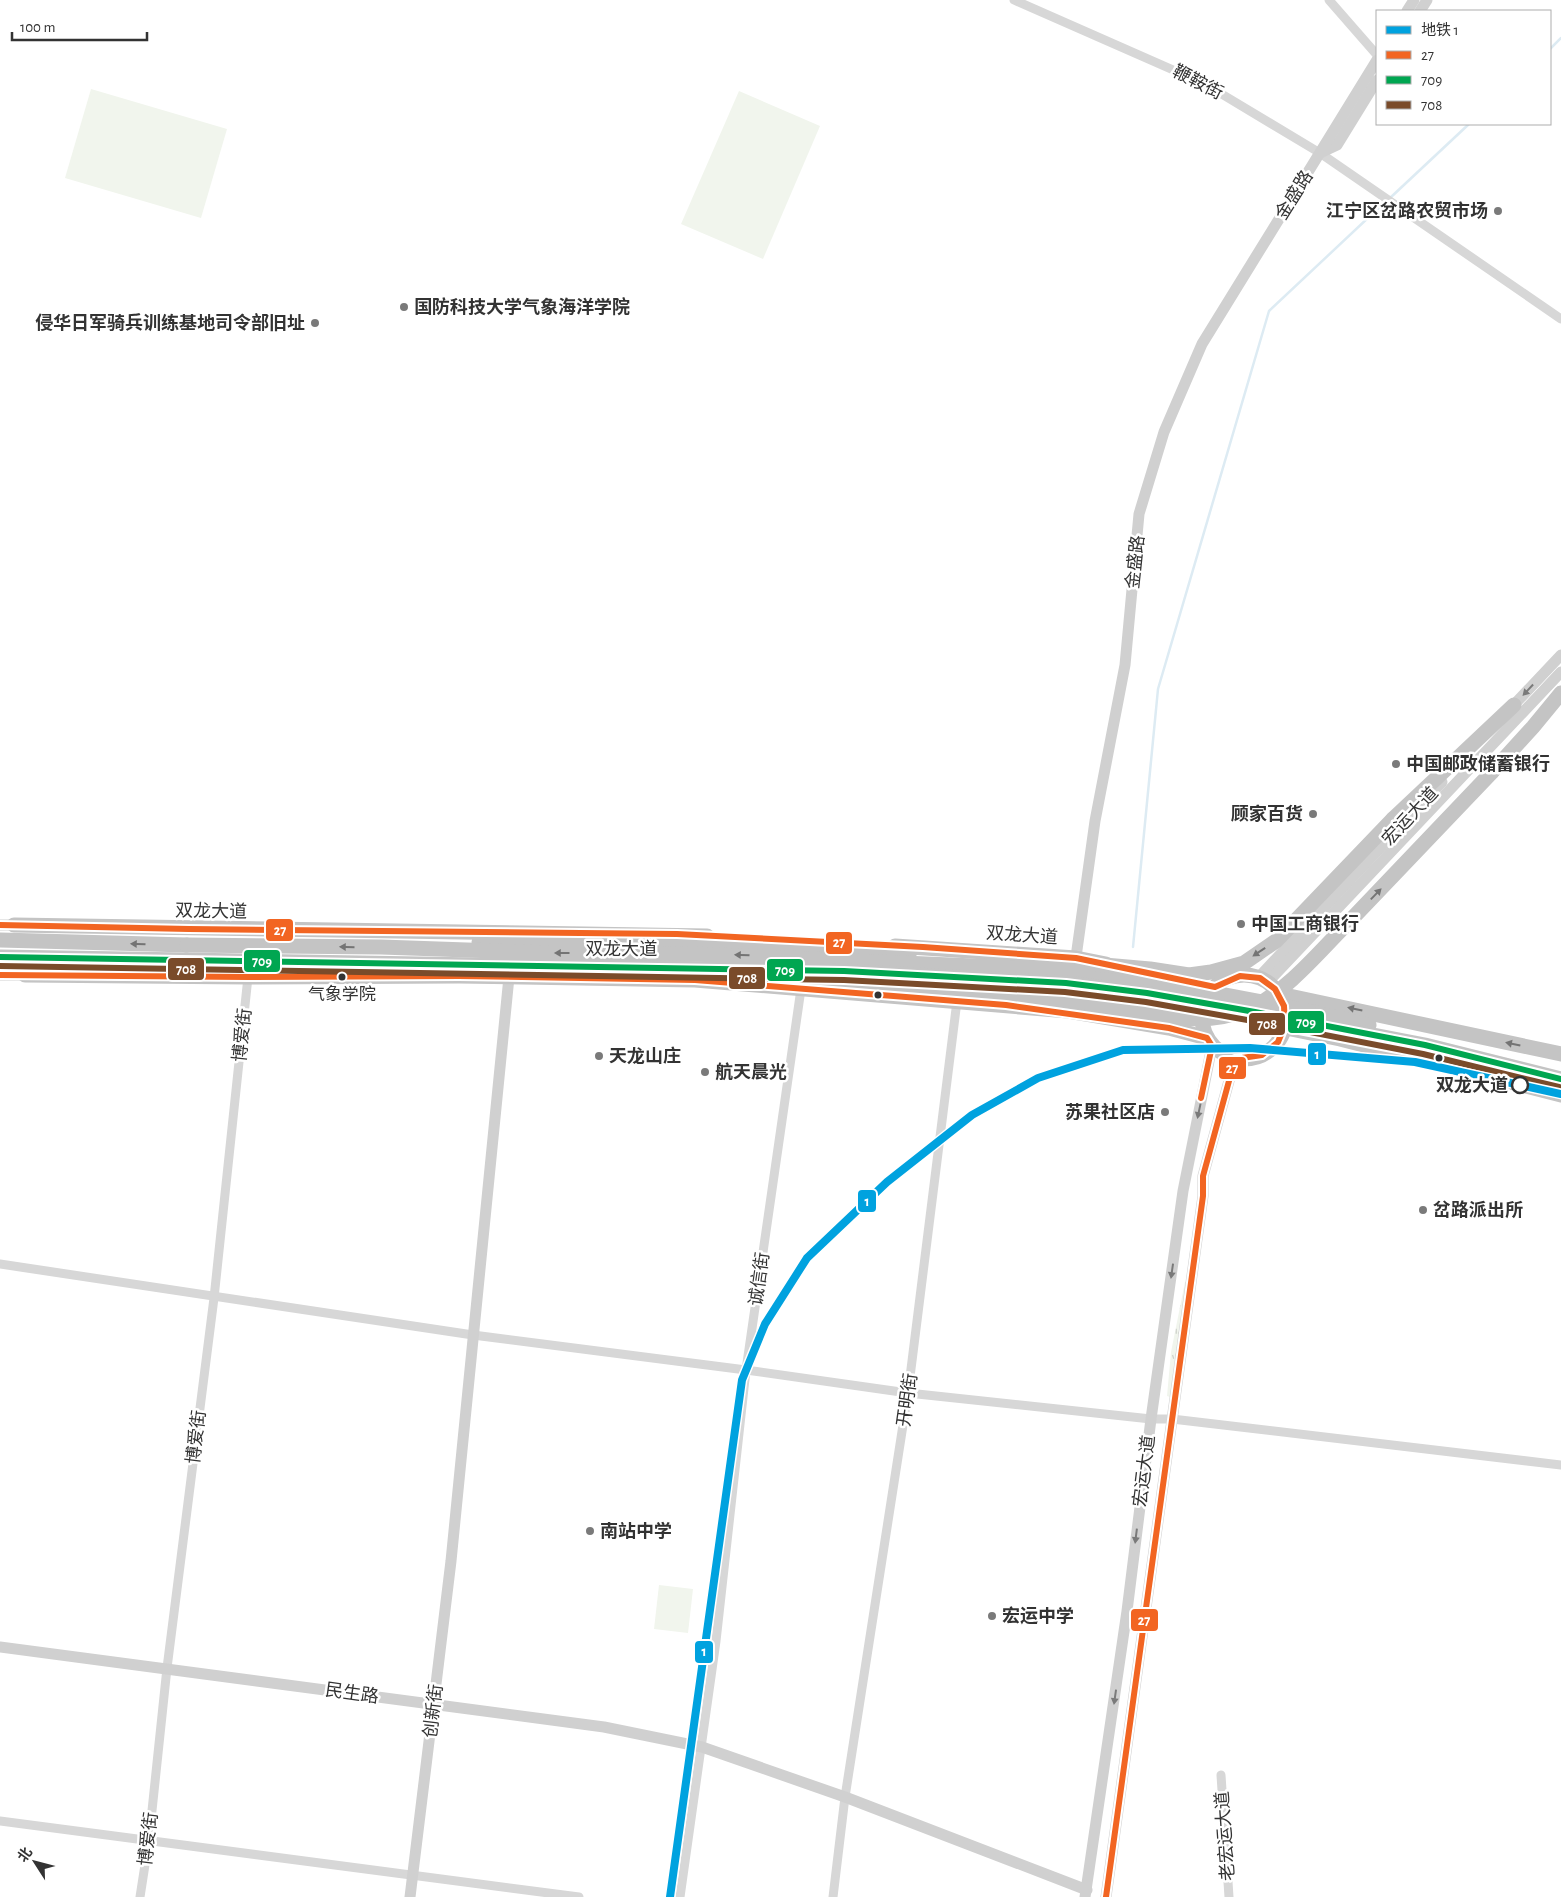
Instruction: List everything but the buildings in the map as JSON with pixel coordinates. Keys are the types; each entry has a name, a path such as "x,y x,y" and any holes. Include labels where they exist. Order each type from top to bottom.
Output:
{"highway":[{"path":"694,968 768,977 1078,1001 1165,1017 1197,1019 1226,1016 1253,1006 1285,985 1411,858 1533,727 1561,693"},
{"path":"381,947 501,940 712,942 1016,958 1150,969 1189,976 1211,972 1244,963 1276,941 1393,819 1514,706"},
{"name":"双龙大道","path":"7,925 285,931 677,934 923,947 1076,958 1215,987"},
{"name":"双龙大道","path":"0,940 186,953 844,971 1066,983 1147,992 1425,1045 1561,1079"},
{"name":"双龙大道","path":"0,957 381,947 550,953 694,954 1060,970 1157,982 1300,1009 1561,1068"},
{"name":"双龙大道","path":"24,975 509,977 695,980 1068,1011 1169,1028 1209,1042"},
{"path":"1237,975 1250,975 1263,979 1280,994 1285,1005 1287,1016 1286,1028 1282,1038 1273,1049 1262,1056 1249,1060 1223,1055 1209,1042 1202,1025 1202,1011 1207,998 1215,987 1225,979 1237,975"},
{"path":"1280,994 1561,1054"},
{"path":"1286,1028 1348,1041 1561,1095"}],"street":[{"name":"鞭鞍街","path":"1014,0 1205,84 1320,152 1561,319"},
{"path":"1329,0 1376,54"},
{"name":"金盛路","path":"1068,1011 1095,821 1124,666 1139,514 1161,441 1202,344 1376,62"},
{"name":"金盛路","path":"1320,152 1337,145 1376,82"},
{"name":"宏运大道","path":"1263,979 1561,655"},
{"name":"宏运大道","path":"1263,979 1561,672"},
{"path":"0,975 24,975"},
{"name":"博爱街","path":"140,1897 149,1839 167,1668 214,1298 248,977"},
{"name":"创新街","path":"410,1897 455,1524 509,977"},
{"name":"诚信街","path":"680,1897 716,1641 746,1370 801,989"},
{"name":"开明街","path":"833,1897 845,1797 908,1393 957,1001"},
{"name":"宏运大道","path":"1086,1894 1127,1611 1150,1420 1183,1191 1209,1042"},
{"name":"宏运大道","path":"1106,1897 1203,1196 1203,1176 1236,1059"},
{"path":"0,1264 214,1298 473,1335 908,1393 1150,1420 1172,1419 1561,1465"},
{"name":"民生路","path":"0,1647 604,1727 702,1747 845,1797 1086,1894"},
{"name":"老宏运大道","path":"1221,1775 1229,1897"},
{"path":"0,1821 149,1839 579,1897"}],"green space":[{"path":"91,89 227,129 201,218 65,178"},
{"path":"739,91 820,126 763,259 681,224"},
{"path":"1185,1282 1191,1283 1173,1398 1167,1396 1171,1352"},
{"path":"659,1585 693,1589 688,1633 654,1629"}],"waterway":[{"path":"1551,48 1561,38"},
{"path":"1390,198 1468,125"},
{"path":"1133,947 1158,689 1269,311 1386,201"}],"metro line":[{"name":"1","path":"670,1897 742,1380 765,1324 807,1258 887,1182 972,1115 1038,1078 1123,1050 1250,1048 1415,1062 1561,1094"}],"transit line":[{"name":"27","path":"0,925 677,934 923,947 1076,958 1215,987 1240,976 1260,978 1275,989 1284,1006 1285,1025 1278,1042 1262,1055 1235,1059 1203,1176 1203,1196 1106,1897"},
{"name":"709","path":"0,957 844,971 1066,983 1147,993 1255,1012 1425,1045 1561,1079"},
{"name":"708","path":"0,966 844,980 1065,992 1146,1002 1253,1021 1423,1054 1559,1087"},
{"name":"27","path":"0,975 459,976 695,980 1006,1005 1169,1028 1207,1038 1212,1046 1201,1098"}],"place":[{"name":"江宁区岔路农贸市场","path":"1498,211"},
{"name":"国防科技大学气象海洋学院","path":"404,307"},
{"name":"侵华日军骑兵训练基地司令部旧址","path":"315,323"},
{"name":"中国邮政储蓄银行","path":"1396,764"},
{"name":"顾家百货","path":"1313,814"},
{"name":"中国工商银行","path":"1241,924"},
{"name":"气象学院","path":"342,977"},
{"name":"天龙山庄","path":"599,1056"},
{"name":"航天晨光","path":"705,1072"},
{"name":"双龙大道","path":"1520,1085"},
{"name":"苏果社区店","path":"1165,1112"},
{"name":"岔路派出所","path":"1423,1210"},
{"name":"南站中学","path":"590,1531"},
{"name":"宏运中学","path":"992,1616"}]}
